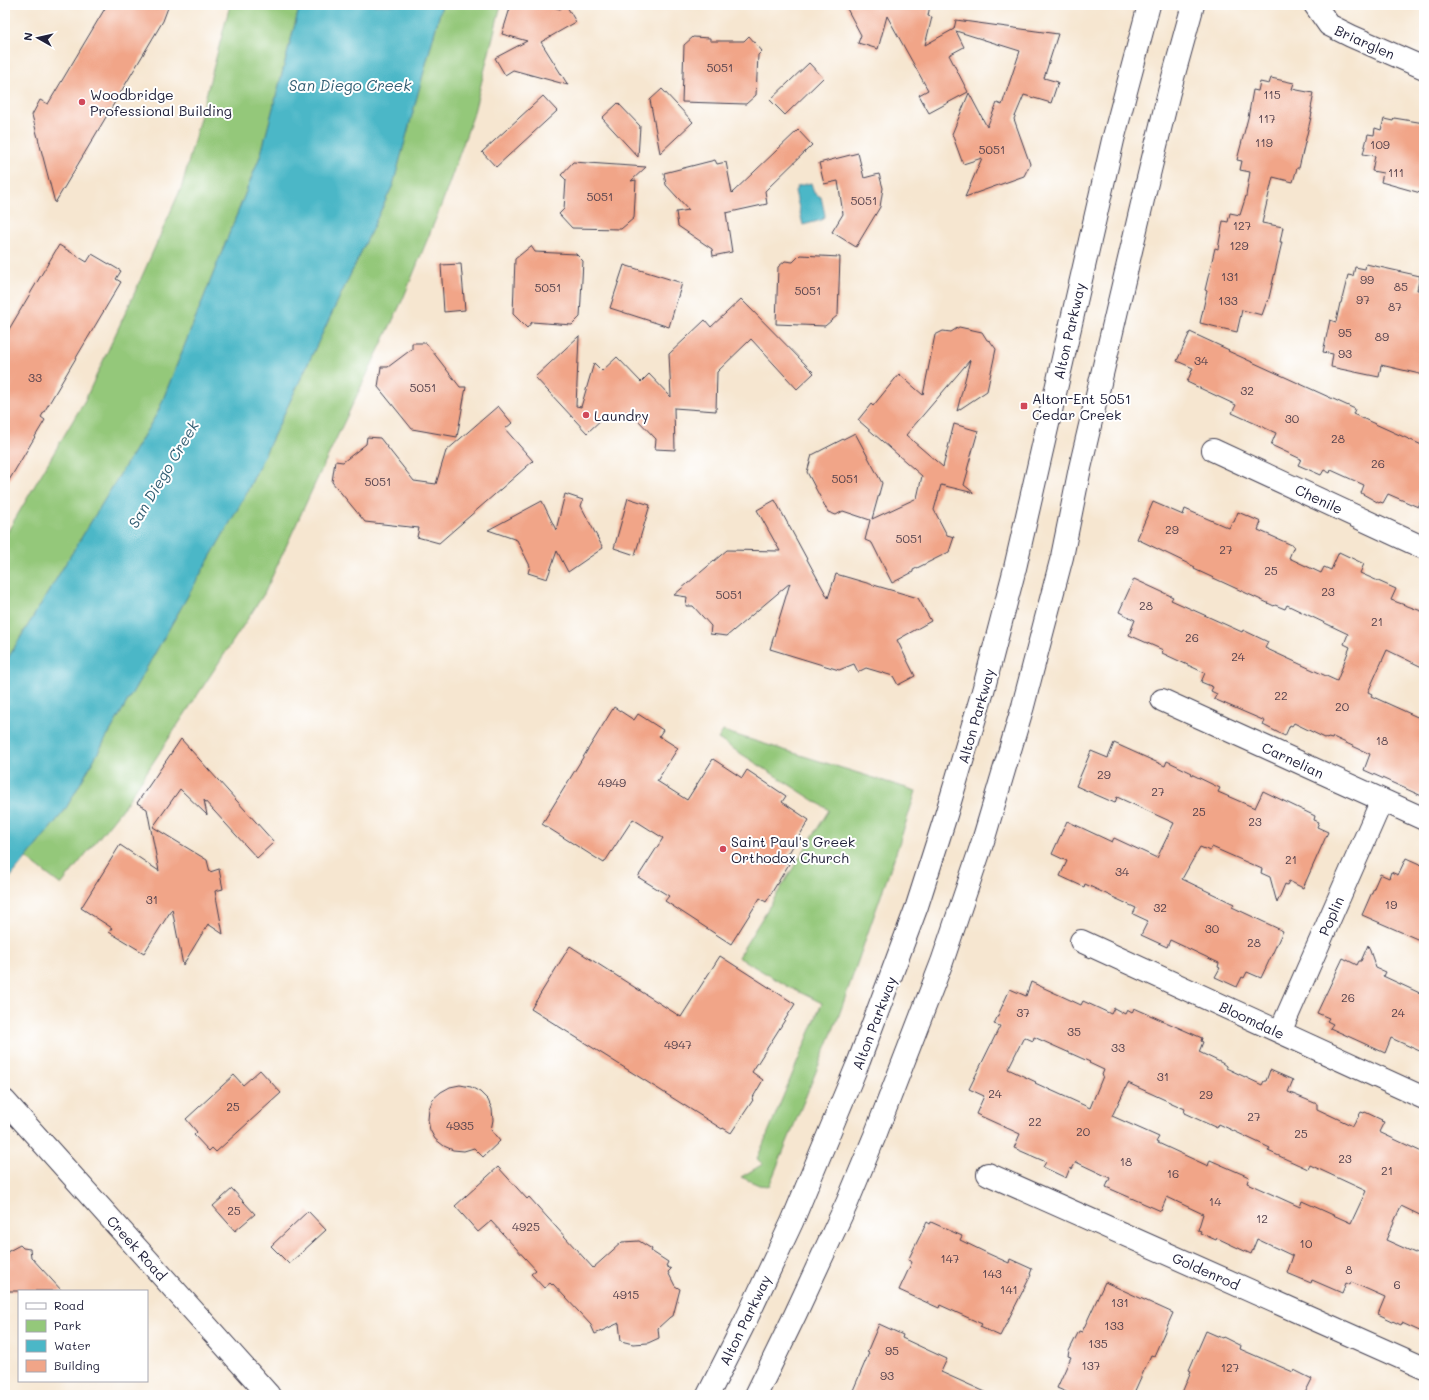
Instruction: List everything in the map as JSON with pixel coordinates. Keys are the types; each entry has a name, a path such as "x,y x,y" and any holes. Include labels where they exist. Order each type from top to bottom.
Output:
{"main road":[{"name":"Alton Parkway","path":"708,1395 745,1322 792,1222 859,1062 917,906 946,815 984,690 1011,583 1113,140 1149,5"},
{"path":"756,1395 824,1252 876,1133 942,962 983,841 1021,713 1060,564 1080,468 1144,191 1193,5"},
{"name":"Briarglen","path":"1315,5 1329,25 1424,68"},
{"name":"Chenile","path":"1213,450 1424,548"},
{"name":"Carnelian","path":"1162,700 1424,819"},
{"name":"Poplin","path":"1280,1032 1382,800"},
{"name":"Bloomdale","path":"1081,941 1424,1098"},
{"name":"Creek Road","path":"5,1101 269,1395"},
{"name":"Goldenrod","path":"988,1174 1424,1368"}],"green space":[{"path":"230,5 300,5 261,154 158,412 5,663 5,536 85,400 182,186"},
{"path":"442,5 501,5 473,116 441,206 403,299 264,594 125,805 61,885 26,858 65,810 244,498 393,185"},
{"path":"723,731 916,791 838,1018 769,1186 759,1185 741,1177 763,1164 757,1159 822,1003 789,987 738,957 829,810 718,739"}],"water":[{"name":"San Diego Creek","path":"300,5 442,5 393,185 244,498 65,810 5,884 5,663 158,412 261,154"},
{"path":"811,183 814,193 821,197 825,215 822,220 803,225 795,191 798,186"}],"building":[{"name":"Woodbridge Professional Building","path":"107,5 169,5 163,21 55,203 32,115 40,100 48,104"},
{"path":"511,5 546,5 560,9 566,5 576,22 541,42 568,85 513,70 505,75 495,58 527,41 502,34"},
{"path":"845,5 930,5 928,16 932,17 925,45 954,29 956,20 1058,34 1044,78 1058,82 1051,103 1024,95 1014,119 1030,164 1024,176 965,197 982,158 963,164 952,134 969,93 987,127 997,103 1002,105 1020,51 956,31 964,47 949,55 968,92 929,113 919,95 928,90 887,16 878,49 858,43 861,35"},
{"path":"749,36 762,51 758,55 756,95 746,104 682,102 684,45 693,37 710,38 710,41 744,41"},
{"path":"809,63 823,78 785,115 770,100"},
{"path":"1271,78 1294,83 1292,89 1313,93 1311,108 1312,113 1299,168 1297,168 1293,182 1273,177 1262,223 1283,227 1280,242 1282,242 1268,302 1267,301 1262,315 1242,310 1237,332 1200,323 1207,291 1205,290 1215,248 1218,249 1223,221 1228,222 1230,213 1240,215 1246,196 1250,172 1240,170 1242,161 1237,160 1248,118 1253,90 1258,91 1260,82 1269,84"},
{"path":"662,89 693,122 660,153 650,100"},
{"path":"543,96 557,111 496,167 482,152"},
{"path":"618,103 640,126 638,157 602,118"},
{"path":"1394,118 1424,123 1424,194 1381,182 1383,173 1372,171 1375,156 1363,154 1368,134 1374,135 1375,128 1381,130 1384,119 1393,121"},
{"path":"798,130 812,145 765,191 767,204 726,213 732,252 713,256 712,249 678,226 676,212 689,210 666,185 664,173 715,160 717,164 726,162 732,193"},
{"path":"858,153 864,178 879,174 883,188 880,207 856,247 832,232 843,214 838,181 824,184 819,163"},
{"path":"573,162 646,167 631,181 636,180 634,218 621,229 572,228 559,214 564,209 566,180 561,175"},
{"path":"59,245 87,262 92,254 121,271 116,279 121,282 41,417 45,420 5,487 5,336"},
{"path":"531,246 535,252 576,254 583,261 580,317 572,325 532,322 527,328 513,314 515,259"},
{"path":"800,255 840,257 838,315 825,326 776,324 778,267 785,261 793,262"},
{"path":"461,264 465,310 444,312 441,265"},
{"path":"1366,264 1420,276 1417,290 1424,290 1424,375 1381,365 1379,377 1331,367 1333,354 1323,352 1330,320 1336,322 1348,275 1353,276 1355,267 1365,269"},
{"path":"624,265 682,283 669,327 610,308"},
{"path":"741,299 814,373 797,389 751,339 717,372 716,411 674,408 675,450 655,449 656,439 636,418 604,417 587,433 535,377 579,336 576,406 581,407 594,363 602,371 617,357 641,382 649,374 671,397 669,354 705,320 711,327"},
{"path":"959,327 982,332 987,340 990,341 996,349 987,391 957,411 970,360 906,435 943,467 954,424 978,431 964,485 974,493 941,485 934,510 947,535 954,537 949,552 913,570 913,572 892,583 872,543 865,540 870,520 843,511 836,515 828,512 807,472 812,455 855,433 882,483 872,519 917,498 922,476 858,420 871,404 873,406 899,374 923,395 935,335 943,331 951,332"},
{"path":"1190,332 1355,409 1353,414 1424,446 1424,494 1418,507 1388,494 1383,503 1379,503 1361,493 1364,485 1331,470 1330,473 1324,470 1321,475 1298,465 1301,459 1271,445 1276,433 1232,413 1236,405 1187,382 1193,368 1177,361"},
{"path":"412,343 426,343 460,387 466,387 457,437 412,429 378,387 381,367 388,367 412,349"},
{"path":"498,406 512,423 505,429 533,461 439,543 417,537 419,528 365,522 332,482 335,461 343,462 366,444 367,437 380,438 414,481 436,484 446,451"},
{"path":"565,494 583,500 581,506 603,548 568,572 557,551 547,579 528,573 530,566 517,540 488,530 542,501 556,530"},
{"path":"628,498 650,505 635,555 614,548"},
{"path":"775,500 828,598 836,574 918,598 931,621 897,640 915,676 898,685 893,676 866,668 858,672 854,664 839,670 770,649 790,583 727,636 710,634 711,626 693,606 686,606 687,597 674,595 727,550 780,551 757,510"},
{"path":"1153,502 1183,515 1185,509 1229,528 1232,522 1234,522 1238,512 1261,522 1258,530 1294,546 1289,558 1321,573 1324,567 1331,570 1339,552 1364,564 1360,573 1396,589 1391,600 1424,612 1424,668 1387,650 1368,692 1372,694 1371,696 1424,720 1424,797 1364,770 1370,754 1333,737 1332,739 1327,739 1294,723 1292,726 1290,725 1285,736 1263,725 1265,721 1214,699 1217,694 1211,691 1213,687 1201,682 1205,673 1162,653 1163,650 1129,635 1135,620 1119,612 1134,579 1173,597 1171,600 1268,642 1265,648 1337,681 1350,647 1344,644 1348,634 1287,605 1285,609 1275,605 1274,606 1194,569 1195,567 1137,539"},
{"path":"614,707 634,720 638,714 663,730 659,736 678,748 657,781 687,800 713,759 742,778 747,770 786,796 782,802 809,820 784,861 789,864 766,902 760,898 731,944 665,901 669,896 638,877 663,838 633,819 604,863 542,824"},
{"path":"181,739 274,842 257,858 204,800 207,815 180,789 153,827 207,860 210,872 219,869 223,889 215,891 223,934 208,924 183,965 172,909 144,953 109,932 112,928 81,908 120,845 159,871 147,809 137,803"},
{"path":"1114,743 1165,766 1167,761 1220,788 1218,792 1255,808 1263,791 1315,816 1314,820 1319,822 1317,827 1328,832 1303,888 1289,881 1287,885 1285,884 1277,903 1270,877 1261,873 1262,869 1212,847 1210,851 1200,847 1182,879 1234,904 1232,907 1283,931 1261,978 1247,972 1244,978 1242,977 1237,987 1215,977 1220,968 1218,967 1219,963 1170,940 1167,947 1141,935 1148,921 1133,914 1136,908 1085,884 1084,887 1060,876 1067,861 1052,854 1067,821 1112,842 1114,838 1157,858 1174,823 1117,797 1115,803 1076,786 1091,751 1108,758"},
{"path":"1406,858 1424,866 1424,942 1362,915 1380,874 1389,878 1391,872 1398,875"},
{"path":"1368,945 1376,968 1385,972 1383,976 1424,995 1424,1053 1391,1038 1385,1053 1330,1028 1333,1024 1327,1021 1329,1018 1317,1013 1343,958 1357,965 1359,961 1361,961"},
{"path":"570,946 681,1017 720,956 795,1004 752,1072 763,1080 752,1099 753,1100 731,1133 723,1128 722,1129 531,1009"},
{"path":"1031,982 1081,1005 1083,1001 1111,1014 1114,1008 1125,1014 1127,1010 1132,1013 1134,1008 1202,1038 1201,1041 1203,1042 1199,1052 1222,1063 1226,1066 1226,1068 1262,1085 1264,1081 1266,1081 1270,1070 1293,1080 1288,1092 1317,1104 1317,1109 1353,1126 1361,1112 1365,1112 1384,1122 1379,1132 1424,1153 1424,1217 1401,1206 1386,1240 1424,1257 1424,1333 1402,1323 1401,1325 1378,1314 1385,1297 1351,1282 1350,1285 1346,1283 1342,1293 1312,1280 1311,1283 1287,1273 1293,1256 1257,1239 1251,1254 1217,1238 1216,1240 1200,1233 1201,1231 1198,1230 1203,1214 1167,1197 1161,1211 1106,1187 1110,1178 1076,1162 1072,1169 1070,1168 1066,1178 1043,1167 1046,1162 1014,1148 1020,1134 976,1114 984,1096 969,1089 1000,1026 994,1024 1010,989 1026,996","holes":["1024,1037 1033,1041 1034,1037 1090,1062 1089,1063 1104,1070 1090,1108 1008,1069","1128,1083 1185,1109 1184,1113 1217,1128 1219,1124 1270,1148 1268,1151 1308,1169 1310,1165 1366,1191 1351,1223 1302,1201 1300,1207 1247,1183 1249,1177 1210,1160 1208,1166 1156,1142 1159,1137 1112,1116"]},
{"path":"260,1070 281,1093 216,1152 212,1148 209,1151 194,1135 197,1132 186,1119 234,1075 243,1085"},
{"path":"460,1085 471,1087 480,1092 488,1100 492,1109 493,1120 491,1130 500,1141 483,1157 474,1148 464,1151 453,1150 444,1146 435,1139 430,1130 428,1120 429,1109 433,1099 450,1087"},
{"path":"498,1167 527,1199 529,1197 593,1268 622,1242 639,1241 668,1262 666,1266 671,1269 668,1272 675,1286 680,1289 673,1316 658,1328 659,1338 648,1343 633,1344 621,1341 619,1323 595,1334 591,1325 553,1284 552,1285 550,1283 544,1288 531,1274 536,1270 491,1221 478,1232 455,1206"},
{"path":"232,1189 255,1214 235,1231 213,1206"},
{"path":"308,1211 326,1230 289,1264 271,1246"},
{"path":"927,1222 930,1224 931,1222 962,1236 960,1240 1009,1263 1010,1259 1032,1269 1031,1275 1000,1336 980,1327 982,1324 940,1305 939,1308 899,1290 912,1262 908,1260"},
{"path":"20,1245 23,1248 30,1249 31,1257 61,1290 5,1291 5,1259 7,1257 7,1252"},
{"path":"1105,1282 1173,1313 1154,1356 1151,1355 1133,1395 1073,1395 1057,1388 1071,1357 1068,1356 1069,1351 1079,1331 1082,1332"},
{"path":"879,1324 903,1335 902,1338 947,1359 941,1372 992,1395 851,1395 869,1353 867,1352"},
{"path":"1206,1331 1241,1346 1240,1349 1293,1372 1294,1370 1312,1379 1304,1395 1181,1395 1191,1371 1189,1370"}],"place":[{"name":"Woodbridge Professional Building","path":"82,102"},
{"name":"Alton-Ent 5051 Cedar Creek","path":"1024,406"},
{"name":"Laundry","path":"586,415"},
{"name":"Saint Paul's Greek Orthodox Church","path":"723,849"}]}
